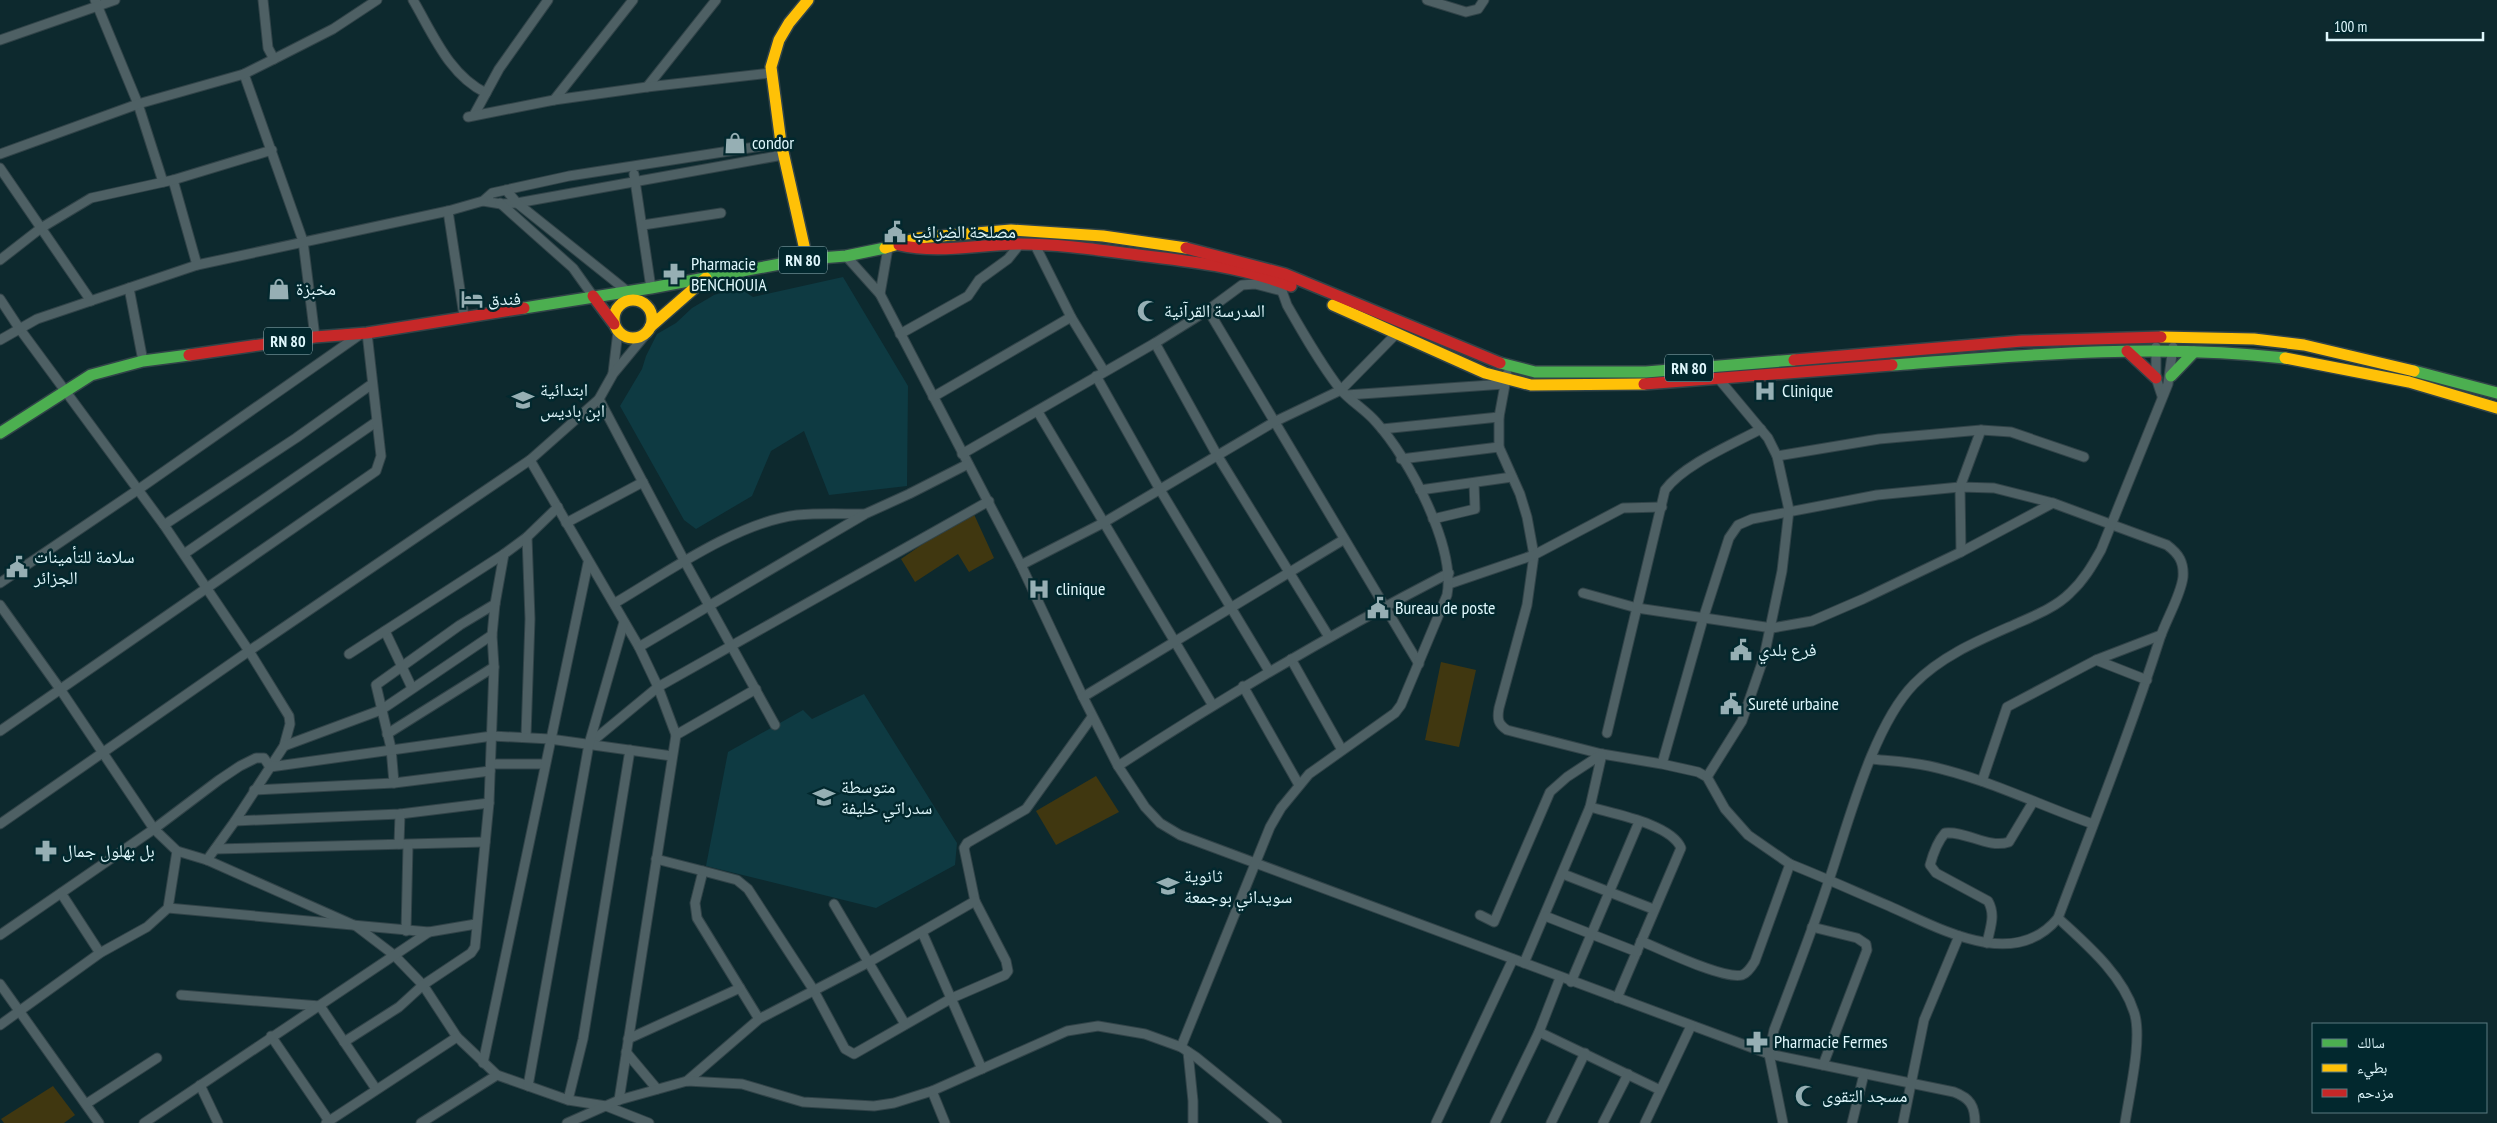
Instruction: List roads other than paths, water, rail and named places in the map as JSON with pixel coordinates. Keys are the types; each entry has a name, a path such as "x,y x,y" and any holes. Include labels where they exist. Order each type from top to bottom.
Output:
{"main road":[{"path":"807,259 783,155 771,74 776,47 789,23 808,0"},
{"name":"RN 80","path":"0,433 91,375 143,361 315,337 364,333 651,288 807,259 846,256 894,246 918,238 1011,230 1133,239 1212,253 1285,274 1490,362 1535,372 1646,372 2022,341 2173,337 2254,339 2304,345 2382,362 2497,392"},
{"path":"1132,254 1133,239"},
{"name":"RN 80","path":"894,246 919,251 1020,244 1035,245 1132,254 1234,269 1396,334 1505,382 1550,387 1644,384 2013,355 2156,350 2240,353 2292,358 2410,382 2497,408"},
{"name":"RN 80","path":"648,330 707,278"},
{"path":"593,296 616,328 629,338 635,338 648,330 651,314 649,308 627,291 614,317 616,328"},
{"path":"620,305 632,300 638,301"},
{"path":"2127,351 2156,378"},
{"path":"2171,376 2194,352"}],"street":[{"path":"0,40 97,3 115,0"},
{"path":"263,0 262,13 268,48 274,59"},
{"path":"0,154 138,104 244,74 333,29 377,0"},
{"path":"413,0 455,71 473,87 486,93"},
{"path":"548,0 518,40 471,116 554,100 648,86 771,74"},
{"path":"554,100 633,0"},
{"path":"648,86 716,0"},
{"path":"1427,0 1466,12 1474,12 1484,0"},
{"path":"97,3 138,104 163,182"},
{"path":"244,74 303,241 315,337"},
{"path":"483,201 492,193 569,176 781,143"},
{"path":"0,260 41,228 91,198 173,180 272,150"},
{"path":"0,340 37,319 197,265 448,211 483,201 501,204 517,202 636,179 783,155"},
{"path":"633,166 651,288"},
{"path":"0,168 91,301"},
{"path":"173,180 197,265"},
{"path":"506,190 517,202 627,291"},
{"path":"492,193 501,204 573,268 593,296"},
{"path":"448,211 464,316"},
{"path":"643,226 721,213"},
{"path":"900,334 968,296 979,280 1008,259 1020,244"},
{"path":"1035,245 1159,488 1269,671"},
{"path":"880,294 894,246"},
{"path":"846,256 880,294 1021,565 1092,717 1133,792 1160,823 1180,835 1560,978 1769,1054 1965,1096 1975,1111 1975,1123"},
{"path":"573,268 591,260"},
{"path":"962,454 1155,343 1208,310 1245,283 1281,287 1297,322 1344,392 1382,430 1401,459 1420,490 1442,540 1449,573 1447,595 1410,688 1395,713 1309,774 1299,785 1270,827 1184,1050 1193,1101 1193,1123"},
{"path":"129,288 143,361"},
{"path":"0,299 19,328 164,525 249,650 289,716 290,724 284,746 207,860"},
{"path":"1208,310 1343,540 1419,664"},
{"path":"933,397 1071,317"},
{"path":"613,374 616,328"},
{"path":"0,824 104,754 249,650 530,460 599,399 613,374 648,330"},
{"path":"0,583 364,333 381,456 376,471 0,731"},
{"path":"1344,392 1396,334"},
{"path":"2156,337 2156,378 2162,396"},
{"path":"1783,1123 1769,1054 1774,1030 1871,759 1891,714 1914,685 1933,667 1970,644 2044,611 2069,594 2088,573 2112,524 2171,376 2173,337"},
{"path":"1155,343 1217,455 1291,572 1329,637"},
{"path":"1508,367 1499,417 1499,447 1527,517 1534,555 1528,605 1498,708 1497,717 1500,725 1507,730 1602,754 1688,769 1707,777 1736,824 1769,852 1790,864 1959,936 1987,943 2014,942 2033,938 2048,930 2058,918 2147,680 2161,635 2183,580 2183,564 2178,554 2167,545 2052,503 1994,488 1960,487 1877,495 1789,510 1752,519 1733,529 1703,619 1662,764"},
{"path":"1707,777 1742,721 1772,628 1782,571 1789,510 1778,456 1761,428 1718,378"},
{"path":"1021,565 1103,523 1159,488 1274,422 1344,392 1505,382"},
{"path":"164,525 296,438 372,384"},
{"path":"599,399 685,562 775,725"},
{"path":"1038,412 1212,704"},
{"path":"1382,430 1499,417"},
{"path":"184,554 376,422"},
{"path":"1607,734 1666,490 1673,480 1761,428"},
{"path":"1778,456 1879,439 1981,430 2011,432 2084,458"},
{"path":"1961,552 1960,487 1981,430"},
{"path":"1401,459 1499,447"},
{"path":"530,460 588,563 639,647 658,687 676,734 619,1100"},
{"path":"639,647 708,604 865,514 968,464"},
{"path":"1420,490 1512,477"},
{"path":"566,523 643,482"},
{"path":"1433,519 1475,509 1474,483"},
{"path":"589,744 658,687 988,502"},
{"path":"1583,593 1637,608 1772,628 1812,621 1961,552 2052,503"},
{"path":"349,654 504,554 527,537 558,507"},
{"path":"1449,584 1511,565 1534,555 1623,508 1662,507"},
{"path":"614,603 741,532 797,515 865,514"},
{"path":"526,736 530,619 527,537"},
{"path":"1082,697 1343,540"},
{"path":"344,1042 399,1007 423,985 471,953 475,947 489,803 494,667 492,635 495,604 504,554"},
{"path":"483,1063 588,563"},
{"path":"1118,766 1212,704 1329,637 1449,573"},
{"path":"0,604 154,829 177,850 207,860 356,926 394,955 423,985 457,1037 497,1075 568,1100 606,1106 649,1123"},
{"path":"394,783 391,748 376,685 401,665 495,604"},
{"path":"528,1086 589,744 624,622"},
{"path":"385,630 412,688"},
{"path":"284,746 381,710 492,635"},
{"path":"1982,782 2007,707 2096,660 2161,635"},
{"path":"1291,659 1342,750"},
{"path":"2096,660 2147,680"},
{"path":"387,734 494,667"},
{"path":"1243,686 1299,785"},
{"path":"676,734 756,689"},
{"path":"656,860 737,880 748,890 813,989 849,1053 859,1052 952,998 1005,975 1008,971 1006,961 975,901 964,848 967,843 1026,809 1092,717"},
{"path":"270,767 391,748 492,736 526,736 672,756"},
{"path":"568,1100 584,1039 630,750"},
{"path":"1524,963 1590,807 1602,754"},
{"path":"1480,915 1494,922 1550,792 1567,777 1602,754"},
{"path":"0,935 154,829 240,766 259,758 264,758 270,767"},
{"path":"1871,759 1930,766 1982,782 2093,824"},
{"path":"254,790 394,783 490,767 545,764"},
{"path":"1987,943 1993,916 1992,908 1988,901 1936,873 1930,865 1932,857 1945,833 1960,833 1998,845 2009,842 2033,802"},
{"path":"235,821 400,814 489,803"},
{"path":"1590,807 1639,822 1673,836 1681,848 1653,909 1617,998"},
{"path":"400,814 406,931"},
{"path":"1571,982 1639,822"},
{"path":"215,849 486,842"},
{"path":"0,1025 100,953 147,927 168,908 177,850"},
{"path":"1641,941 1716,971 1730,975 1742,975 1750,970 1755,961 1790,864"},
{"path":"702,872 694,911 759,1018"},
{"path":"1563,874 1653,909"},
{"path":"61,893 100,953"},
{"path":"687,1081 759,1018 869,962 975,901"},
{"path":"834,904 905,1024"},
{"path":"168,908 406,931 430,932 476,924"},
{"path":"1545,916 1637,952"},
{"path":"2058,918 2093,951 2110,971 2128,998 2135,1014 2134,1056 2125,1123"},
{"path":"1812,927 1857,938 1866,944 1867,950 1823,1065"},
{"path":"144,1123 430,932"},
{"path":"922,932 982,1069"},
{"path":"1903,1123 1924,1020 1959,936"},
{"path":"1436,1123 1513,959"},
{"path":"1495,1123 1539,1032 1560,978"},
{"path":"0,984 99,1123"},
{"path":"628,1039 740,988"},
{"path":"180,995 320,1006"},
{"path":"320,1006 376,1089"},
{"path":"1645,1123 1691,1026"},
{"path":"567,1123 619,1100 687,1081 735,1083 803,1102 874,1106 894,1103 932,1091 1067,1031 1086,1027 1136,1032 1184,1050 1278,1123"},
{"path":"1539,1032 1660,1090"},
{"path":"272,1036 328,1122 457,1037"},
{"path":"626,1052 657,1089"},
{"path":"1551,1123 1585,1053"},
{"path":"86,1104 157,1058"},
{"path":"1603,1123 1628,1074"},
{"path":"1852,1123 1864,1074"},
{"path":"421,1123 497,1075"},
{"path":"200,1085 218,1123"},
{"path":"932,1091 945,1123"}],"place":[{"name":"condor","path":"735,143"},
{"name":"مصلحة الضرائب","path":"895,232"},
{"name":"Pharmacie BENCHOUIA","path":"674,274"},
{"name":"مخبزة","path":"279,289"},
{"name":"فندق","path":"472,299"},
{"name":"المدرسة القرآنية","path":"1148,311"},
{"name":"Clinique","path":"1765,391"},
{"name":"ابتدائية ابن باديس","path":"523,400"},
{"name":"سلامة للتأمينات الجزائر","path":"17,567"},
{"name":"clinique","path":"1039,589"},
{"name":"Bureau de poste","path":"1378,608"},
{"name":"فرع بلدي","path":"1741,650"},
{"name":"Sureté urbaine","path":"1731,704"},
{"name":"متوسطة سدراتي خليفة","path":"824,797"},
{"name":"بل بهلول جمال","path":"46,851"},
{"name":"ثانوية سويداني بوجمعة","path":"1168,886"},
{"name":"Pharmacie Fermes","path":"1757,1042"},
{"name":"مسجد التقوى","path":"1806,1096"}]}
